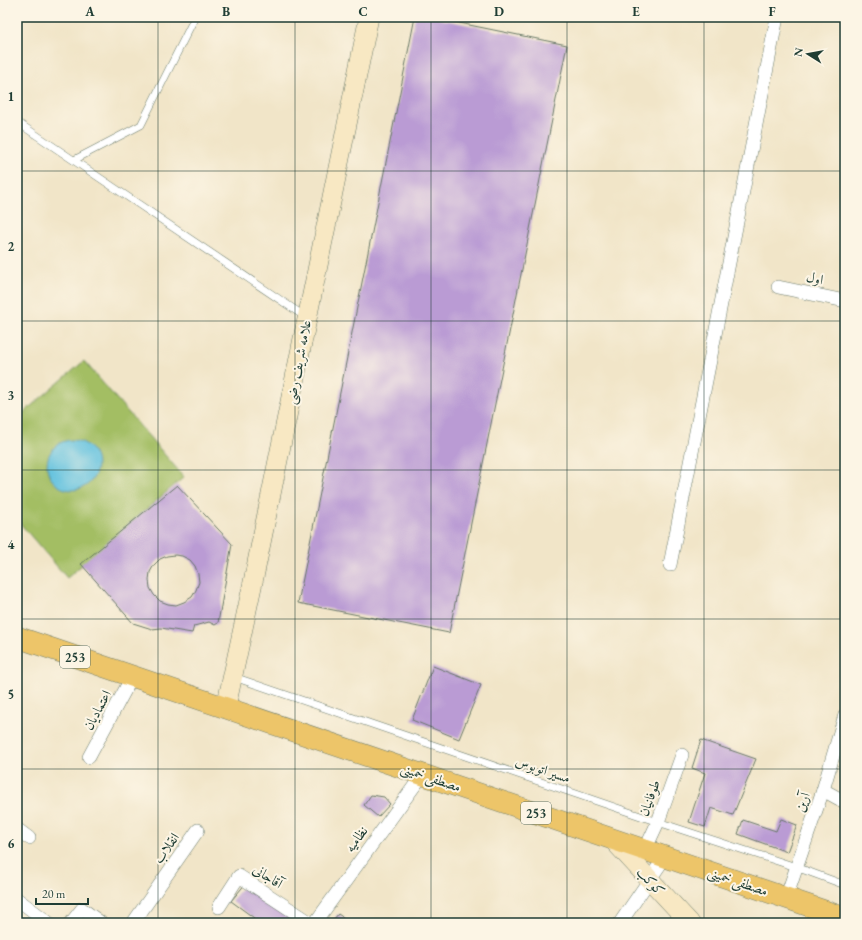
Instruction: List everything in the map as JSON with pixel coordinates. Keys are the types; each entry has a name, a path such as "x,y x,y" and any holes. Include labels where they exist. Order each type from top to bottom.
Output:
{"main road":[{"name":"علامه شریف رضی","path":"226,707 369,17"},
{"name":"مصطفی خمینی","path":"17,637 845,918"},
{"name":"کوکب","path":"612,839 690,923"}],"street":[{"path":"670,565 777,17"},
{"name":"اول","path":"778,287 845,301"},
{"name":"اعتمادیان","path":"89,757 132,677"},
{"name":"آرین","path":"786,898 824,790 845,715"},
{"name":"طوفانیان","path":"645,850 658,822 682,755"},
{"name":"نظامیه","path":"315,923 423,774"},
{"path":"824,790 845,802"},
{"path":"17,829 29,838"},
{"name":"انقلاب","path":"133,923 198,830"},
{"path":"620,923 665,857"},
{"name":"آقاجانی","path":"219,907 239,876 311,923"},
{"path":"17,900 49,923"},
{"path":"71,923 82,909 101,923"}],"lane":[{"path":"74,160 141,125 195,17"},
{"path":"17,122 307,318"},
{"name":"مسیر اتوبوس","path":"233,677 658,822 796,867 845,885"}],"green space":[{"path":"84,361 184,477 67,578 17,520 17,418"}],"water":[{"path":"67,440 77,440 90,447 97,460 97,470 90,483 77,490 67,490 58,486 51,479 47,470 47,460 51,451 58,444"}],"building":[{"path":"415,17 430,17 567,45 449,633 298,603"},
{"path":"177,485 232,544 218,623 215,625 209,622 194,626 192,633 161,628 152,629 133,623 81,564","holes":["167,556 182,556 190,560 195,566 199,582 196,590 192,597 176,605 160,601 150,588 150,572 160,559"]},
{"path":"433,666 481,685 459,739 412,720"},
{"path":"701,740 756,759 733,815 711,808 705,827 689,822 705,773 692,768"},
{"path":"371,795 384,797 390,804 378,817 364,805"},
{"path":"781,819 797,825 787,852 738,834 743,820 776,831"},
{"path":"247,882 309,923 261,923 231,901"},
{"path":"338,914 351,923 331,923"}]}
